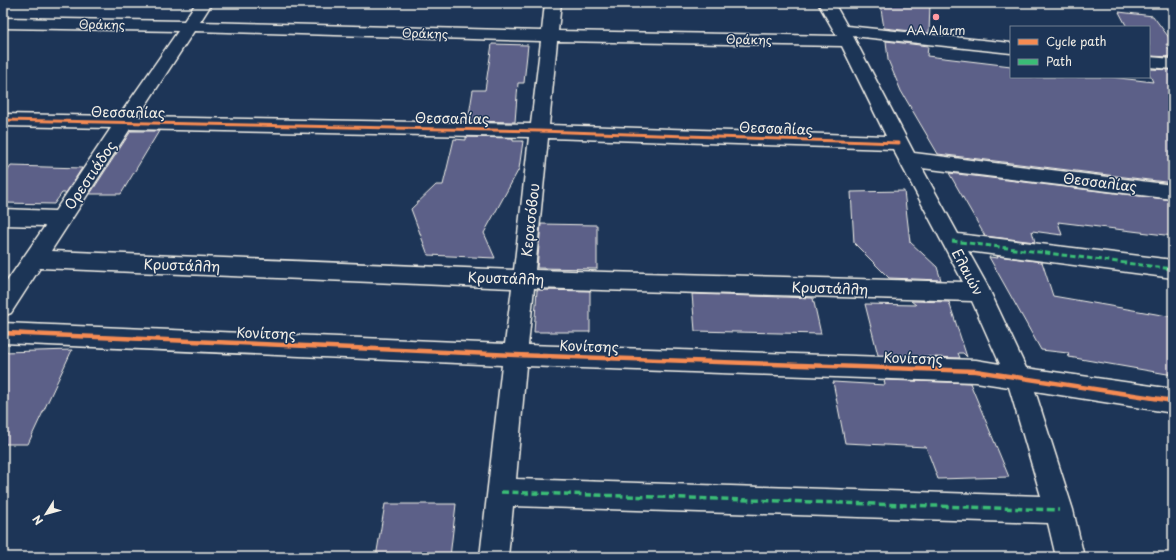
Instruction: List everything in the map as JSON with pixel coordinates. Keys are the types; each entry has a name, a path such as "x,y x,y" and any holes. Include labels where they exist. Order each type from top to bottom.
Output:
{"street":[{"name":"Ορεστιάδος","path":"3,306 204,3"},
{"name":"Κερασόβου","path":"494,557 553,3"},
{"name":"Ελαιών","path":"826,3 845,36 979,292 1019,378 1059,510 1070,557"},
{"name":"Θράκης","path":"3,23 189,26 550,36 845,36 1010,48"},
{"path":"1150,62 1173,64"},
{"name":"Θεσσαλίας","path":"3,120 124,124 539,131 904,151 1173,192"},
{"path":"3,217 61,219"},
{"path":"952,242 1173,269"},
{"name":"Κρυστάλλη","path":"34,259 523,279 979,292"},
{"name":"Κονίτσης","path":"3,333 515,355 976,371 1173,401"},
{"path":"500,492 1059,510"}],"building":[{"path":"880,3 930,3 929,33 884,28"},
{"path":"1119,12 1153,16 1173,43 1173,45 1166,44 1173,57 1150,56 1150,26 1126,26"},
{"path":"886,41 928,46 927,56 1010,66 1010,78 1119,78 1153,82 1150,75 1150,69 1173,70 1173,183 938,154 901,91 888,60"},
{"path":"492,44 528,45 524,83 518,83 515,122 468,121 473,90 485,90"},
{"path":"131,131 159,131 121,194 90,194"},
{"path":"466,137 513,138 513,141 523,141 519,169 484,233 495,258 428,255 411,209 436,185 443,185 454,139 466,140"},
{"path":"11,166 82,168 66,193 62,193 54,204 3,203 3,177"},
{"path":"949,173 1173,200 1173,236 1058,222 1062,235 1032,231 1035,242 985,236"},
{"path":"904,191 910,242 937,267 941,280 889,278 854,243 851,192"},
{"path":"541,224 597,225 597,269 537,268"},
{"path":"997,256 1042,262 1053,296 1173,317 1173,375 1069,357 1068,353 1041,350 989,257 998,258"},
{"path":"537,290 590,291 590,332 534,332"},
{"path":"692,294 813,298 821,334 695,331"},
{"path":"911,301 949,302 967,357 963,353 958,353 960,358 878,355 865,304 916,305"},
{"path":"72,350 28,444 3,444 3,352"},
{"path":"884,380 970,383 1009,477 938,479 926,447 845,443 833,382 885,385"},
{"path":"385,504 456,504 450,557 376,557"}],"marked path":[{"path":"952,241 1173,269"},
{"path":"501,492 1059,510"}],"cycle path":[{"path":"3,120 539,131 899,143"},
{"path":"3,333 515,355 976,371 1173,401"}],"place":[{"name":"AA Alarm","path":"936,17"}]}
